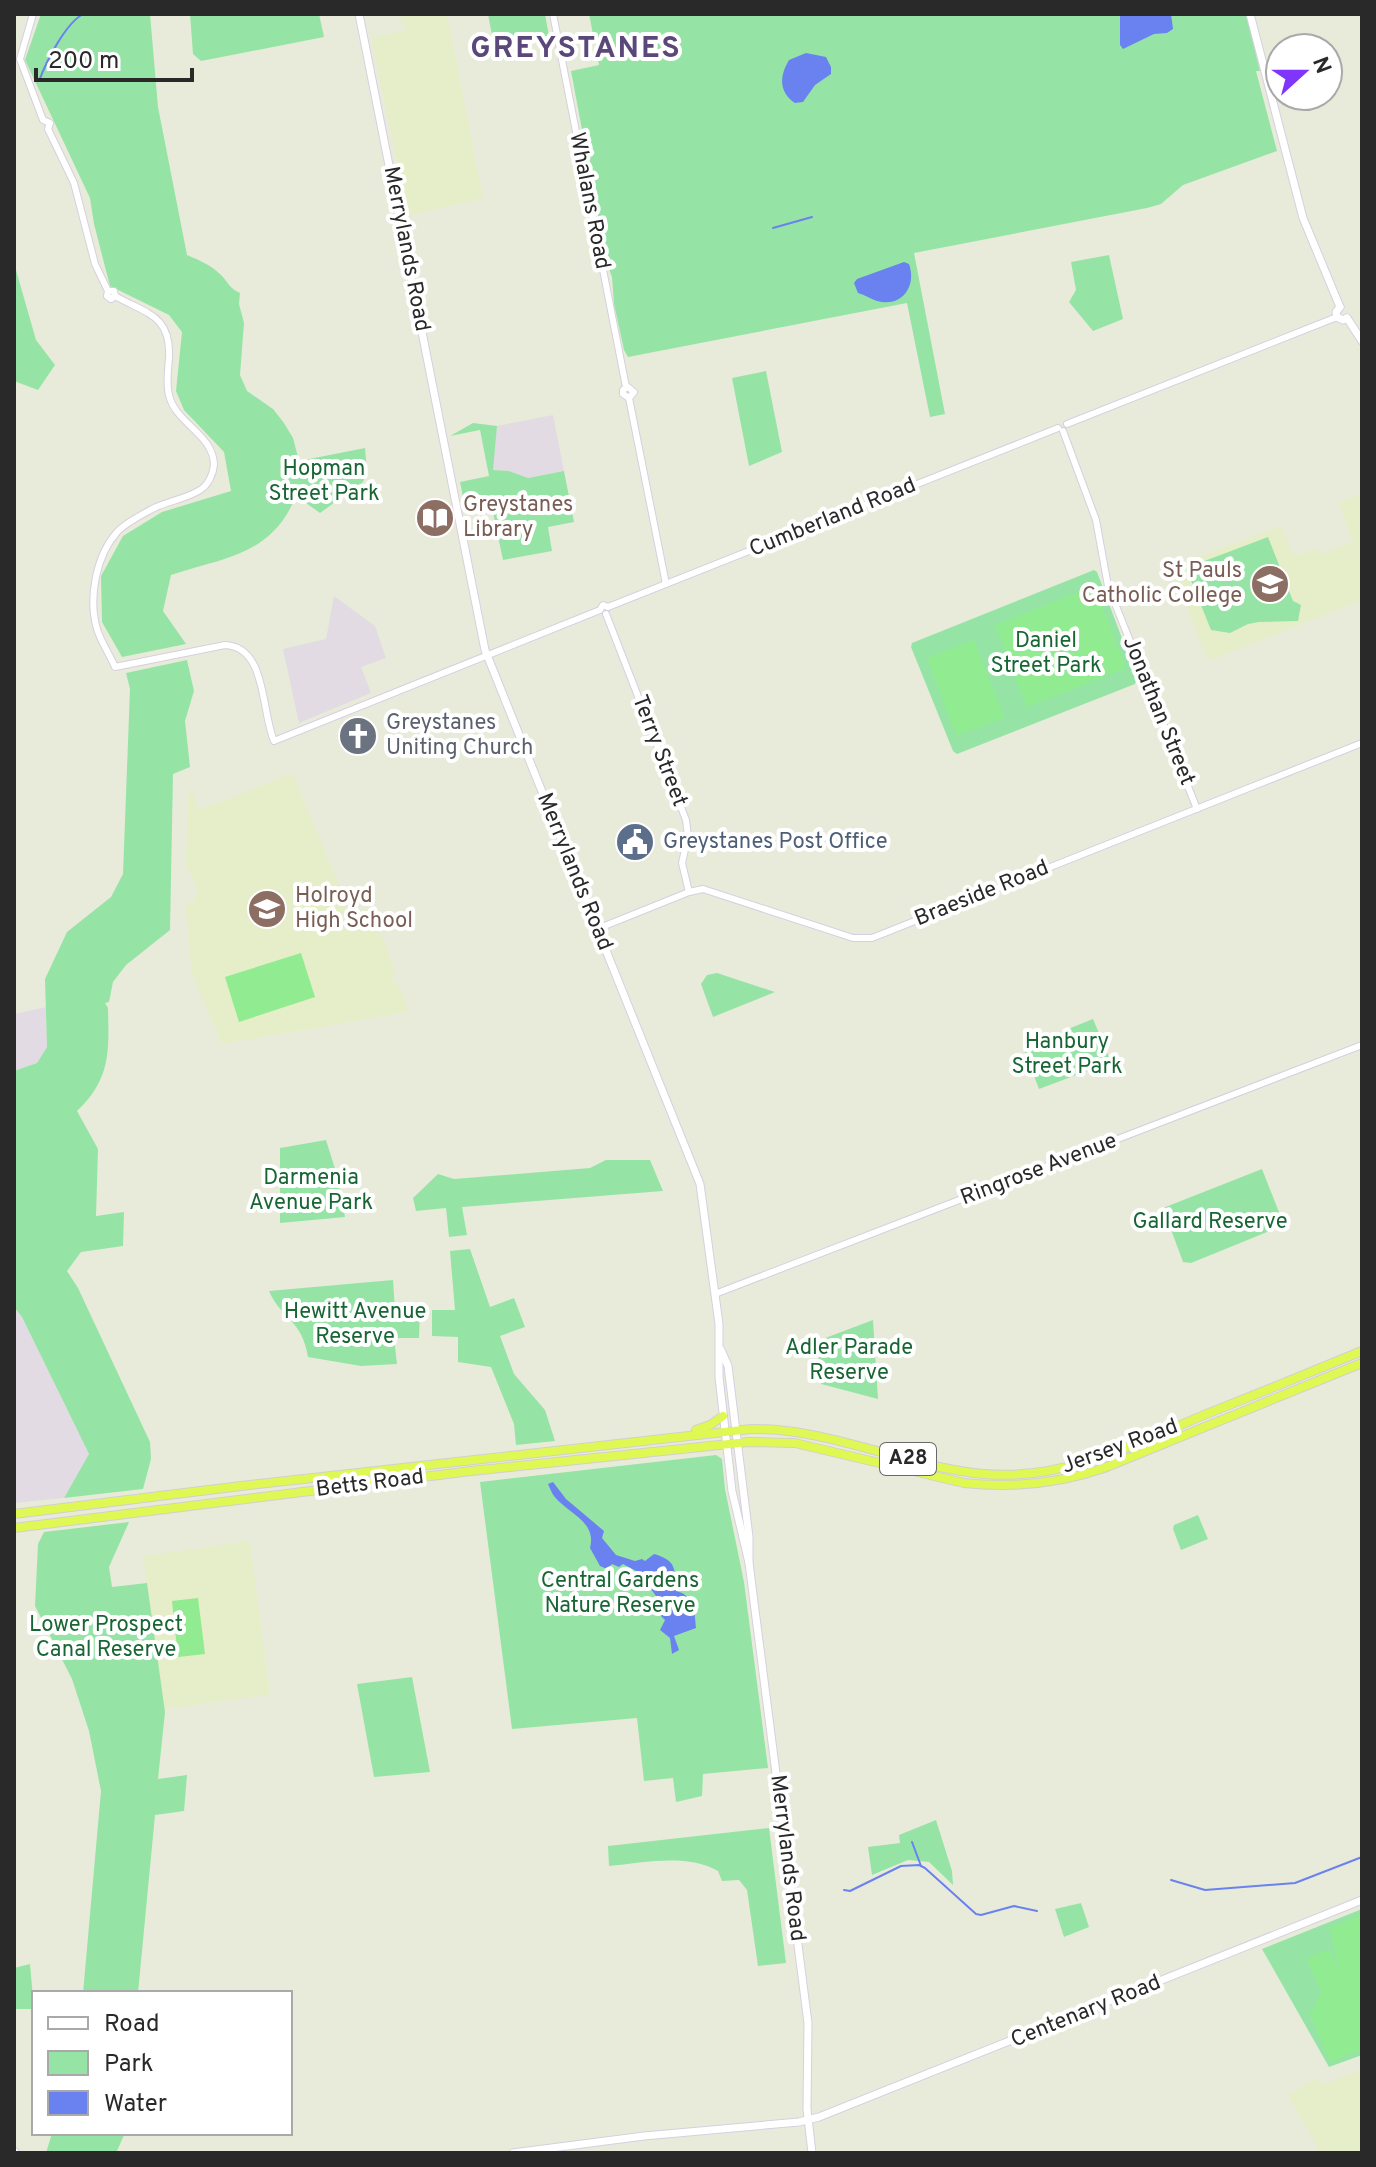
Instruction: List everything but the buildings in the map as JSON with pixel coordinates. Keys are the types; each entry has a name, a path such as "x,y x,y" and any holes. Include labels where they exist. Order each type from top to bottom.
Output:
{"highway":[{"name":"Jersey Road","path":"725,1431 764,1429 800,1433 972,1473 1013,1475 1043,1472 1086,1463 1110,1454 1362,1351"},
{"name":"Jersey Road","path":"732,1443 795,1443 964,1483 993,1486 1037,1484 1104,1468 1362,1363"},
{"path":"685,1436 723,1416"},
{"name":"Betts Road","path":"14,1514 725,1431"},
{"name":"Betts Road","path":"14,1528 732,1443"}],"main road":[{"name":"Merrylands Road","path":"359,14 487,656 700,1184 721,1349 718,1367 723,1416 725,1431 732,1443"},
{"path":"1250,14 1303,218 1340,307 1348,310 1347,318 1362,341"},
{"path":"1340,307 1337,317 1347,318"},
{"name":"Merrylands Road","path":"721,1349 728,1366 735,1430 732,1443 737,1518 749,1563 807,2012 808,2119 812,2153"},
{"name":"Centenary Road","path":"513,2153 808,2119 924,2076 1362,1900"}],"street":[{"name":"Cumberland Road","path":"33,14 20,59 43,120 40,127 48,129 74,183 95,264 108,291 108,298 115,296 155,317 164,326 170,346 167,388 170,400 180,417 209,447 214,465 209,481 200,490 155,507 119,530 95,576 97,630 115,667 225,645 244,651 255,663 274,741 1060,430"},
{"name":"Whalans Road","path":"553,14 626,387 623,395 629,398 666,584"},
{"path":"1060,430 1068,427 1067,424 1337,317"},
{"name":"Jonathan Street","path":"1060,430 1096,520 1108,586 1197,809"},
{"name":"Terry Street","path":"605,610 686,820 687,838 682,863 689,892"},
{"name":"Braeside Road","path":"597,929 689,892 712,891 853,938 868,939 1362,743"},
{"name":"Ringrose Avenue","path":"715,1294 1362,1045"}],"shaded area":[{"path":"399,14 447,14 483,199 408,215 371,37 406,31"},
{"path":"553,415 564,471 527,478 509,471 492,470 497,426"},
{"name":"St Pauls Catholic College","path":"1362,493 1362,600 1208,661 1171,567 1281,526 1294,556 1315,548 1322,553 1328,552 1353,542 1338,503"},
{"path":"334,596 375,626 386,658 361,667 371,693 299,723 283,649 326,639"},
{"name":"Holroyd High School","path":"293,773 352,918 372,913 395,969 392,980 402,990 408,1012 222,1044 192,974 185,905 195,900 198,891 186,865 188,796 191,787 199,810"},
{"path":"46,1007 47,1047 37,1063 14,1071 14,1014"},
{"path":"14,1307 22,1317 89,1454 64,1498 14,1503"},
{"path":"250,1541 270,1695 164,1709 143,1556"},
{"path":"1359,2071 1362,2077 1362,2153 1321,2153 1288,2095 1317,2078 1324,2084"}],"green space":[{"name":"Hopman Street Park","path":"41,14 150,14 158,107 187,255 213,268 240,293 239,304 244,323 240,375 247,391 273,409 284,423 293,438 299,461 365,448 367,472 363,482 320,513 296,496 286,516 260,542 228,558 171,575 163,611 186,644 122,657 102,622 101,576 123,536 162,512 231,491 224,452 184,410 176,391 182,332 169,315 110,286 90,198 25,60"},
{"path":"190,14 319,14 324,37 201,61 193,54"},
{"path":"488,14 545,14 549,36 494,46"},
{"path":"589,14 1246,14 1260,71 1256,71 1264,112 1267,112 1277,151 1183,185 1161,204 1147,208 914,253 945,414 930,417 907,303 628,357 614,304 612,277 571,71 599,65"},
{"path":"1109,255 1123,319 1093,331 1069,302 1076,290 1071,262"},
{"path":"14,263 36,340 55,365 38,390 14,381"},
{"path":"766,371 782,452 749,466 732,378"},
{"path":"473,423 497,426 493,470 509,471 528,478 564,471 574,522 548,527 552,551 503,560 491,503 465,507 460,482 489,476 480,430 450,436"},
{"path":"1268,537 1293,601 1301,605 1298,621 1259,622 1230,633 1211,630 1186,568"},
{"name":"Daniel Street Park","path":"1094,570 1137,678 1135,684 957,754 953,751 912,643"},
{"path":"1094,586 1126,668 1027,707 995,625"},
{"path":"974,640 1004,718 956,736 927,658"},
{"path":"187,660 194,691 185,721 190,767 173,774 170,930 126,965 113,982 109,1002 105,1003 108,1008 106,1064 96,1087 77,1111 98,1149 96,1216 124,1212 123,1246 81,1252 67,1271 78,1288 150,1442 151,1459 143,1489 64,1498 89,1454 22,1317 14,1307 14,1071 37,1063 47,1047 45,979 67,932 111,897 123,874 130,689 126,673"},
{"path":"301,953 315,997 239,1022 225,977"},
{"path":"717,973 775,992 713,1017 701,984 707,975"},
{"name":"Hanbury Street Park","path":"1093,1019 1111,1062 1039,1089 1023,1047"},
{"name":"Darmenia Avenue Park","path":"326,1140 345,1217 280,1223 280,1148"},
{"path":"606,1160 650,1160 663,1191 462,1207 467,1235 449,1237 446,1208 416,1211 413,1198 438,1174 454,1179 590,1168"},
{"name":"Gallard Reserve","path":"1262,1169 1284,1225 1191,1263 1183,1262 1163,1208"},
{"path":"470,1249 490,1307 514,1298 525,1327 500,1336 514,1374 545,1410 555,1441 516,1445 514,1424 491,1367 458,1362 458,1337 432,1336 432,1310 455,1310 450,1251"},
{"name":"Hewitt Avenue Reserve","path":"393,1280 395,1310 420,1310 419,1338 394,1338 397,1364 361,1366 308,1357 301,1335 269,1291"},
{"name":"Adler Parade Reserve","path":"873,1320 878,1399 821,1384 826,1375 812,1343"},
{"name":"Central Gardens Nature Reserve","path":"716,1455 722,1459 744,1582 768,1768 703,1774 702,1796 676,1802 673,1778 644,1781 637,1718 512,1729 480,1482"},
{"path":"1198,1515 1208,1539 1181,1550 1174,1525"},
{"name":"Lower Prospect Canal Reserve","path":"129,1522 109,1567 112,1587 147,1583 165,1712 158,1779 187,1775 184,1811 155,1815 138,1991 83,1991 101,1791 89,1731 72,1679 35,1606 38,1544 44,1532"},
{"path":"198,1598 205,1654 178,1657 172,1601"},
{"path":"412,1677 430,1772 374,1777 357,1684"},
{"path":"936,1820 952,1871 953,1885 929,1862 908,1860 872,1875 868,1847 900,1843 899,1835"},
{"path":"769,1828 786,1963 758,1966 747,1890 739,1880 722,1881 718,1871 693,1862 609,1866 608,1846"},
{"path":"1081,1903 1089,1927 1064,1937 1055,1909"},
{"path":"1362,1909 1362,2055 1329,2067 1262,1949"},
{"path":"1362,1914 1362,2049 1330,2062 1309,2011 1315,2008 1323,1990 1320,1990 1307,1958 1329,1949 1340,1974 1329,1928"},
{"path":"30,1964 32,2009 14,2009 14,1968"},
{"path":"51,2135 124,2135 116,2153 46,2153"}],"water":[{"path":"1120,14 1171,14 1173,29 1154,34 1123,49 1120,45"},
{"path":"806,53 826,57 831,74 815,85 803,102 795,103 783,89 783,72 789,60"},
{"path":"904,262 909,264 911,280 900,298 877,301 858,293 854,283 857,279"},
{"path":"553,1482 566,1499 604,1531 602,1538 616,1555 645,1561 654,1554 671,1563 676,1591 687,1596 696,1622 696,1628 674,1636 679,1650 672,1654 670,1638 660,1630 665,1620 656,1611 659,1601 642,1574 623,1564 619,1567 612,1564 607,1569 600,1566 590,1548 589,1531 554,1496 548,1484"}],"waterway":[{"path":"39,81 63,35 83,14"},
{"path":"773,228 812,217"},
{"path":"912,1842 921,1866"},
{"path":"1171,1880 1205,1890 1295,1883 1362,1857"},
{"path":"844,1890 850,1891 901,1866 919,1865 976,1914 1014,1906 1037,1911"}],"place":[{"name":"Greystanes Library","path":"435,518"},
{"name":"St Pauls Catholic College","path":"1270,584"},
{"name":"Greystanes Uniting Church","path":"358,736"},
{"name":"Greystanes Post Office","path":"635,842"},
{"name":"Holroyd High School","path":"267,909"}],"district":[{"name":"GREYSTANES","path":"576,49"}]}
